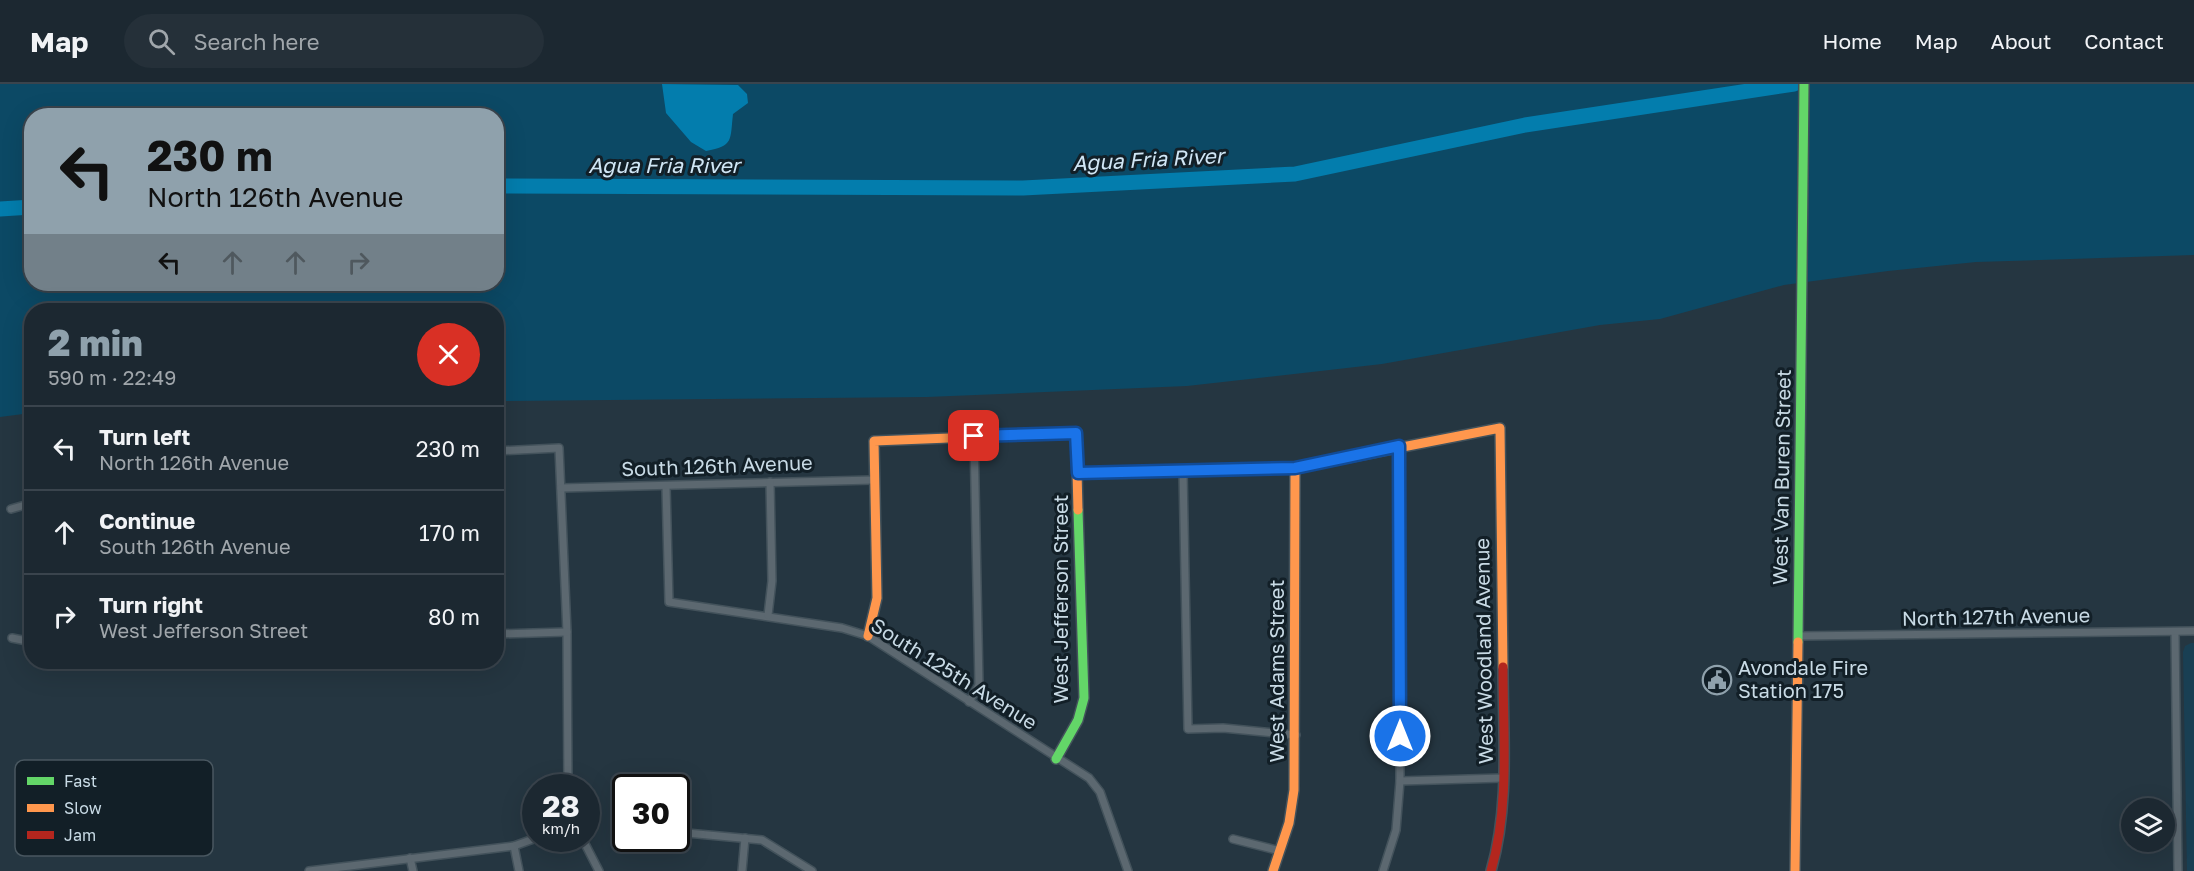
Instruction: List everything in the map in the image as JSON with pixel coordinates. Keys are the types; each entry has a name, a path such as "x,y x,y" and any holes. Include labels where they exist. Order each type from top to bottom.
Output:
{"street":[{"name":"West Van Buren Street","path":"1795,871 1804,84"},
{"name":"West Woodland Avenue","path":"1399,446 1500,428 1504,808 1499,843 1491,871"},
{"name":"West Jefferson Street","path":"974,436 1076,433 1084,698 1078,720 1056,759"},
{"path":"868,636 874,618 876,598 874,441 974,436 979,685 969,702"},
{"path":"1078,473 1295,468 1399,446 1400,781 1395,830 1383,871"},
{"path":"504,451 560,448 567,633 568,774"},
{"name":"West Adams Street","path":"1273,871 1289,823 1294,790 1296,735 1295,468"},
{"path":"1183,471 1188,729 1223,728 1296,735"},
{"name":"South 126th Avenue","path":"561,488 873,480"},
{"path":"768,615 772,581 770,482"},
{"name":"South 125th Avenue","path":"666,487 669,602 768,615 842,628 868,636 1056,759 1089,778 1100,792 1128,871"},
{"path":"11,509 24,505"},
{"name":"North 127th Avenue","path":"1798,636 2194,631"},
{"path":"2175,632 2178,871"},
{"path":"504,634 567,633"},
{"path":"12,638 24,640"},
{"path":"1400,781 1503,778"},
{"path":"690,833 762,840 812,871"},
{"path":"742,871 745,838"},
{"path":"1233,839 1280,851"},
{"path":"309,871 513,846 522,843"},
{"path":"513,846 519,871"},
{"path":"589,852 599,871"},
{"path":"410,858 413,871"}],"shaded area":[{"path":"0,84 2194,84 2194,255 1976,262 1888,271 1784,285 1660,319 1600,325 1382,364 1187,386 927,397 504,401 504,303 24,303 24,414 0,417"},
{"path":"662,84 738,85 747,94 748,103 733,114 731,136 726,144 706,151 691,142 666,113"},
{"path":"2194,643 2194,871 2187,871 2183,652 2185,646"}],"waterway":[{"name":"Agua Fria River","path":"504,186 1023,188 1295,174 1525,125 1794,84"},
{"name":"Agua Fria River","path":"0,209 24,208"}],"traffic: fast":[{"path":"1798,642 1804,84"},
{"path":"1056,759 1078,720 1084,698 1078,510"}],"traffic: slow":[{"path":"1382,451 1500,428 1503,667"},
{"path":"868,636 877,598 874,441 1076,433 1078,510"},
{"path":"1273,871 1289,823 1294,790 1295,468"},
{"path":"1795,871 1798,642"}],"traffic: jam":[{"path":"1078,473 1295,468 1382,451"},
{"path":"1491,871 1501,821 1503,795 1503,667"}],"place":[{"name":"Avondale Fire Station 175","path":"1717,680"}],"route":[{"path":"974,436 1076,433 1078,473 1295,468 1399,446 1400,736"}]}
